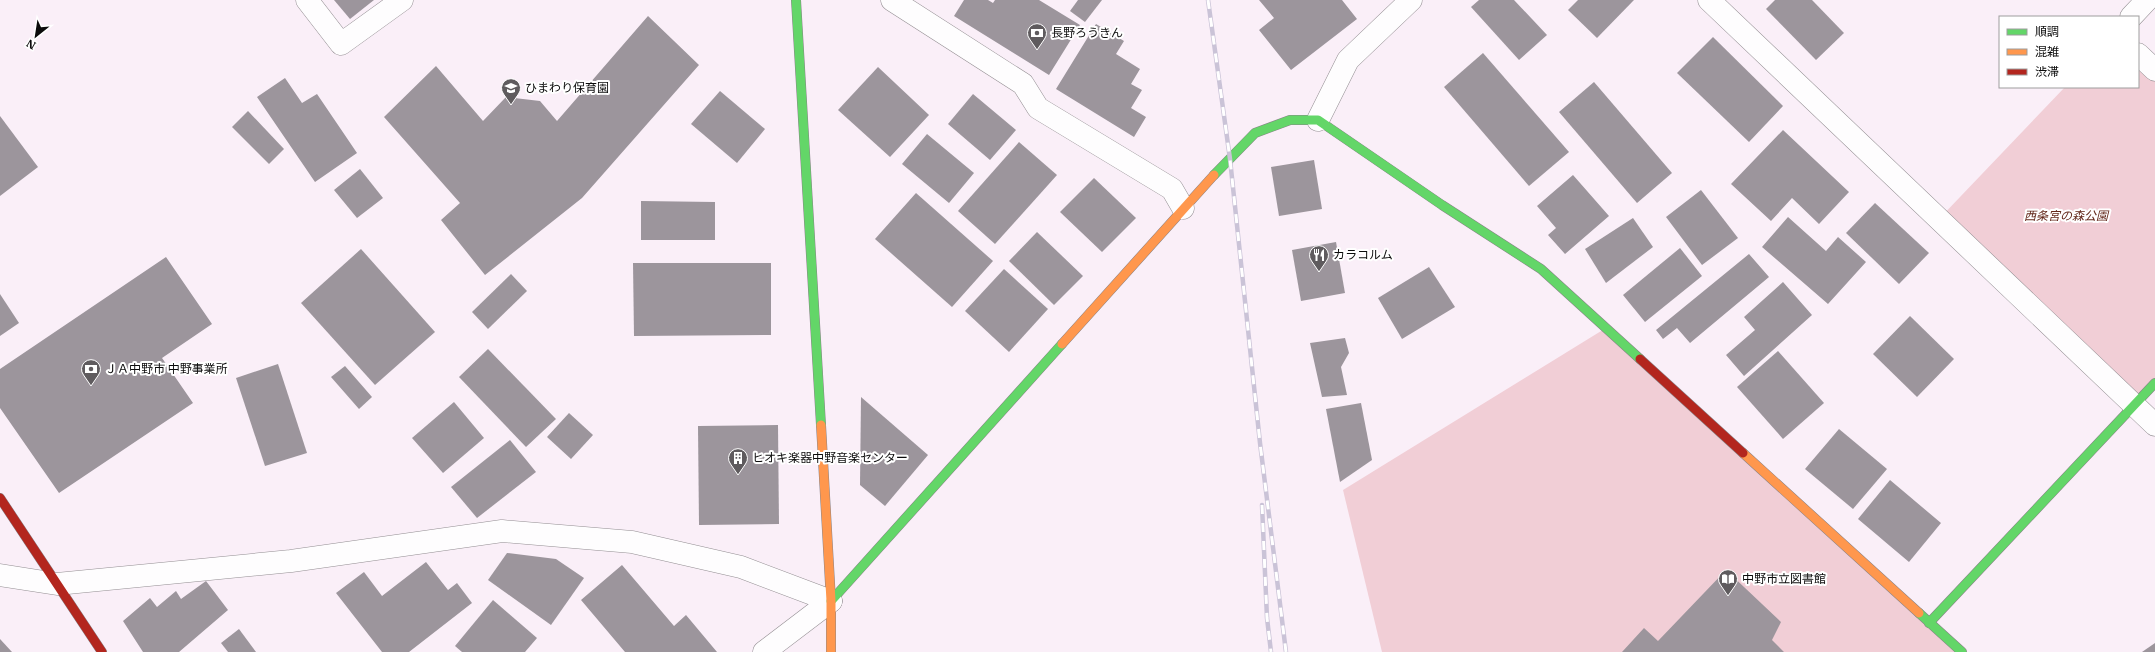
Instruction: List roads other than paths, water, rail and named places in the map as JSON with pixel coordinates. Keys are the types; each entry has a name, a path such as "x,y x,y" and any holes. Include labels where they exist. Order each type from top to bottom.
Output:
{"street":[{"path":"307,0 341,44 402,0"},
{"path":"796,0 831,601 831,652"},
{"path":"892,0 1023,84 1038,108 1172,189 1183,208"},
{"path":"1318,120 1348,60 1411,0"},
{"path":"1709,0 2155,425"},
{"path":"2132,16 2147,0"},
{"path":"2139,55 2155,70"},
{"path":"764,652 831,601 1183,208 1255,133 1290,120 1318,120 1442,205 1542,269 1962,652"},
{"path":"1929,623 2155,383"},
{"path":"0,498 102,652"},
{"path":"0,575 57,584 291,562 502,531 632,542 742,567 831,601"}],"railway":[{"path":"1208,0 1230,159 1260,443 1286,652"},
{"path":"1262,505 1267,618 1271,652"}],"place":[{"name":"長野ろうきん","path":"1037,50"},
{"name":"ひまわり保育園","path":"511,105"},
{"name":"カラコルム","path":"1319,272"},
{"name":"ＪＡ中野市 中野事業所","path":"91,386"},
{"name":"ヒオキ楽器中野音楽センター","path":"738,475"},
{"name":"中野市立図書館","path":"1728,596"}],"park label":[{"name":"西条宮の森公園","path":"2066,216"}]}
